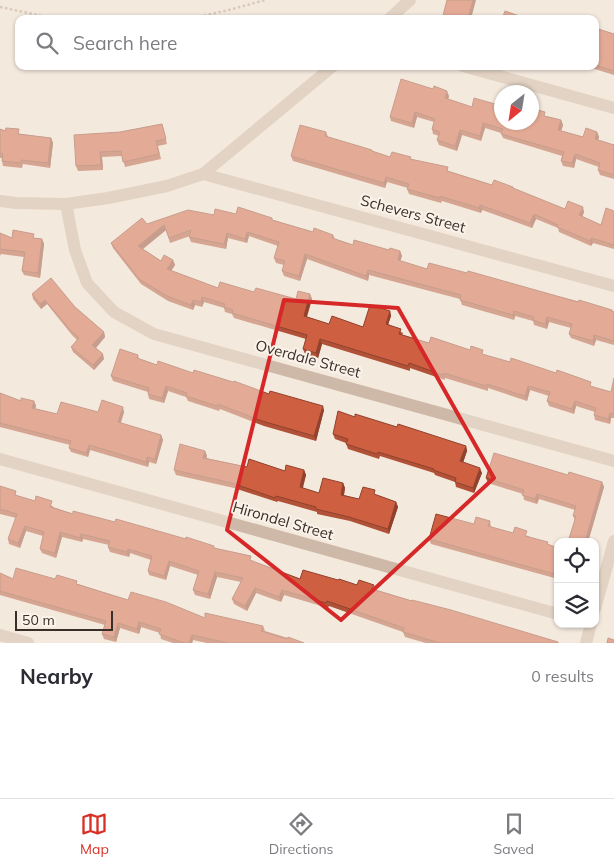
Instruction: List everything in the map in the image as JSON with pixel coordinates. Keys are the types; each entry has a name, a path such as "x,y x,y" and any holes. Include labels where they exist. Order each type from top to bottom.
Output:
{"street":[{"path":"393,15 410,0"},
{"path":"0,201 66,204 167,186 203,174 328,70"},
{"path":"477,70 614,108"},
{"name":"Schevers Street","path":"203,174 614,286"},
{"name":"Overdale Street","path":"66,204 75,250 87,283 114,312 154,334 614,461"},
{"name":"Hirondel Street","path":"0,459 554,613"},
{"path":"599,595 614,541"},
{"path":"586,643 590,628"},
{"path":"0,635 28,643"}],"path":[{"path":"203,15 265,0"},
{"path":"0,7 37,15"}],"highlighted area":[{"path":"284,300 398,308 494,478 341,620 227,530"}],"building":[{"path":"447,0 473,0 469,15 443,15"},
{"path":"505,11 516,15 504,15"},
{"path":"599,29 614,34 614,71 599,66"},
{"path":"401,79 433,89 434,86 447,91 445,98 472,107 474,98 494,104 494,126 483,123 480,136 460,130 455,146 437,140 440,132 432,129 435,119 415,112 412,123 390,117"},
{"path":"539,110 545,112 544,116 561,120 558,130 583,137 586,128 597,132 595,139 614,145 614,175 598,170 600,163 575,154 572,163 561,161 564,152 501,134 503,130 539,130"},
{"path":"162,124 166,139 156,141 159,154 123,162 121,151 100,152 101,165 76,166 74,135 120,132"},
{"path":"300,125 326,132 325,136 390,157 392,152 411,157 410,159 448,167 447,171 492,185 494,180 565,209 568,201 583,207 579,215 601,225 606,208 614,211 614,245 591,238 590,241 557,227 558,225 534,214 530,223 480,205 479,208 440,196 440,198 407,189 409,184 386,177 384,183 291,156"},
{"path":"6,128 19,129 18,134 51,138 48,163 21,160 21,163 2,161 0,129 5,131"},
{"path":"238,207 272,218 272,220 313,232 314,228 333,235 332,238 353,245 354,240 389,250 390,248 400,251 398,260 427,269 429,263 467,273 468,271 612,310 614,312 614,341 594,335 593,341 569,334 572,324 547,317 545,324 533,320 534,317 514,311 513,315 460,300 461,295 368,270 366,276 305,254 299,276 282,271 285,261 274,258 279,242 247,232 245,239 227,233 224,244 189,237 191,230 169,238 164,225 138,246 161,261 164,255 173,260 167,269 218,288 220,282 254,292 256,288 296,299 298,291 310,294 304,316 329,324 332,316 363,327 370,305 390,311 386,324 401,329 399,334 429,343 431,337 470,350 471,346 483,350 482,354 510,362 511,358 556,373 557,370 591,382 590,386 611,392 614,378 614,414 610,413 608,419 594,415 596,408 575,401 572,409 547,401 550,392 528,386 525,396 487,384 486,386 444,373 443,375 409,363 408,366 320,339 316,353 303,349 307,335 232,313 233,310 224,307 225,304 202,297 201,302 193,300 191,305 167,296 139,279 111,243 142,218 147,224 188,210 214,215 215,209 236,214"},
{"path":"13,230 34,234 33,238 42,239 38,273 22,271 25,252 0,249 0,233 12,238"},
{"path":"51,278 75,307 104,332 92,345 103,354 93,365 71,347 79,338 45,300 40,304 32,294"},
{"path":"120,349 138,355 137,358 157,365 158,361 193,373 194,370 234,381 269,394 270,391 323,406 314,436 262,421 218,404 217,406 186,396 187,393 166,386 162,398 148,394 149,388 111,376"},
{"path":"0,393 21,401 21,398 34,401 32,408 57,414 61,402 98,412 102,400 123,407 118,422 161,435 155,459 147,457 146,462 89,445 86,453 69,448 71,441 0,423"},
{"path":"338,411 355,417 355,414 397,427 398,424 466,446 460,461 480,468 473,488 455,482 456,478 434,469 346,444 348,439 333,434"},
{"path":"180,444 205,451 203,458 247,467 249,459 285,471 286,465 304,470 300,487 319,493 323,478 343,483 341,495 359,499 363,487 375,490 374,494 396,502 388,529 276,496 275,498 232,483 174,470"},
{"path":"494,453 568,475 569,472 602,482 586,538 569,538 576,516 573,516 576,506 537,494 535,499 522,495 524,490 486,478"},
{"path":"0,486 16,491 15,495 35,501 36,496 52,501 50,507 73,514 73,511 115,522 116,519 186,539 186,537 214,546 214,548 251,556 250,560 300,579 303,570 357,585 359,580 374,585 372,589 451,610 558,643 440,643 403,632 404,628 327,601 326,603 282,590 279,597 255,588 245,606 232,599 243,578 215,572 208,594 193,590 199,571 169,561 164,576 148,571 152,556 128,549 127,552 108,547 110,541 81,534 80,538 60,532 55,553 40,549 44,532 25,526 18,543 8,539 17,514 0,509"},
{"path":"436,514 474,524 476,517 490,521 488,526 513,533 515,527 527,531 525,536 548,542 547,544 554,547 554,574 429,539"},
{"path":"16,568 55,579 57,575 77,581 76,584 128,600 131,592 166,602 205,618 205,613 263,626 261,631 304,643 228,643 192,635 189,643 184,643 159,634 161,629 139,622 137,629 118,623 114,637 102,634 106,621 0,591 0,573 13,579"},
{"path":"608,638 614,640 614,643 607,643"}]}
